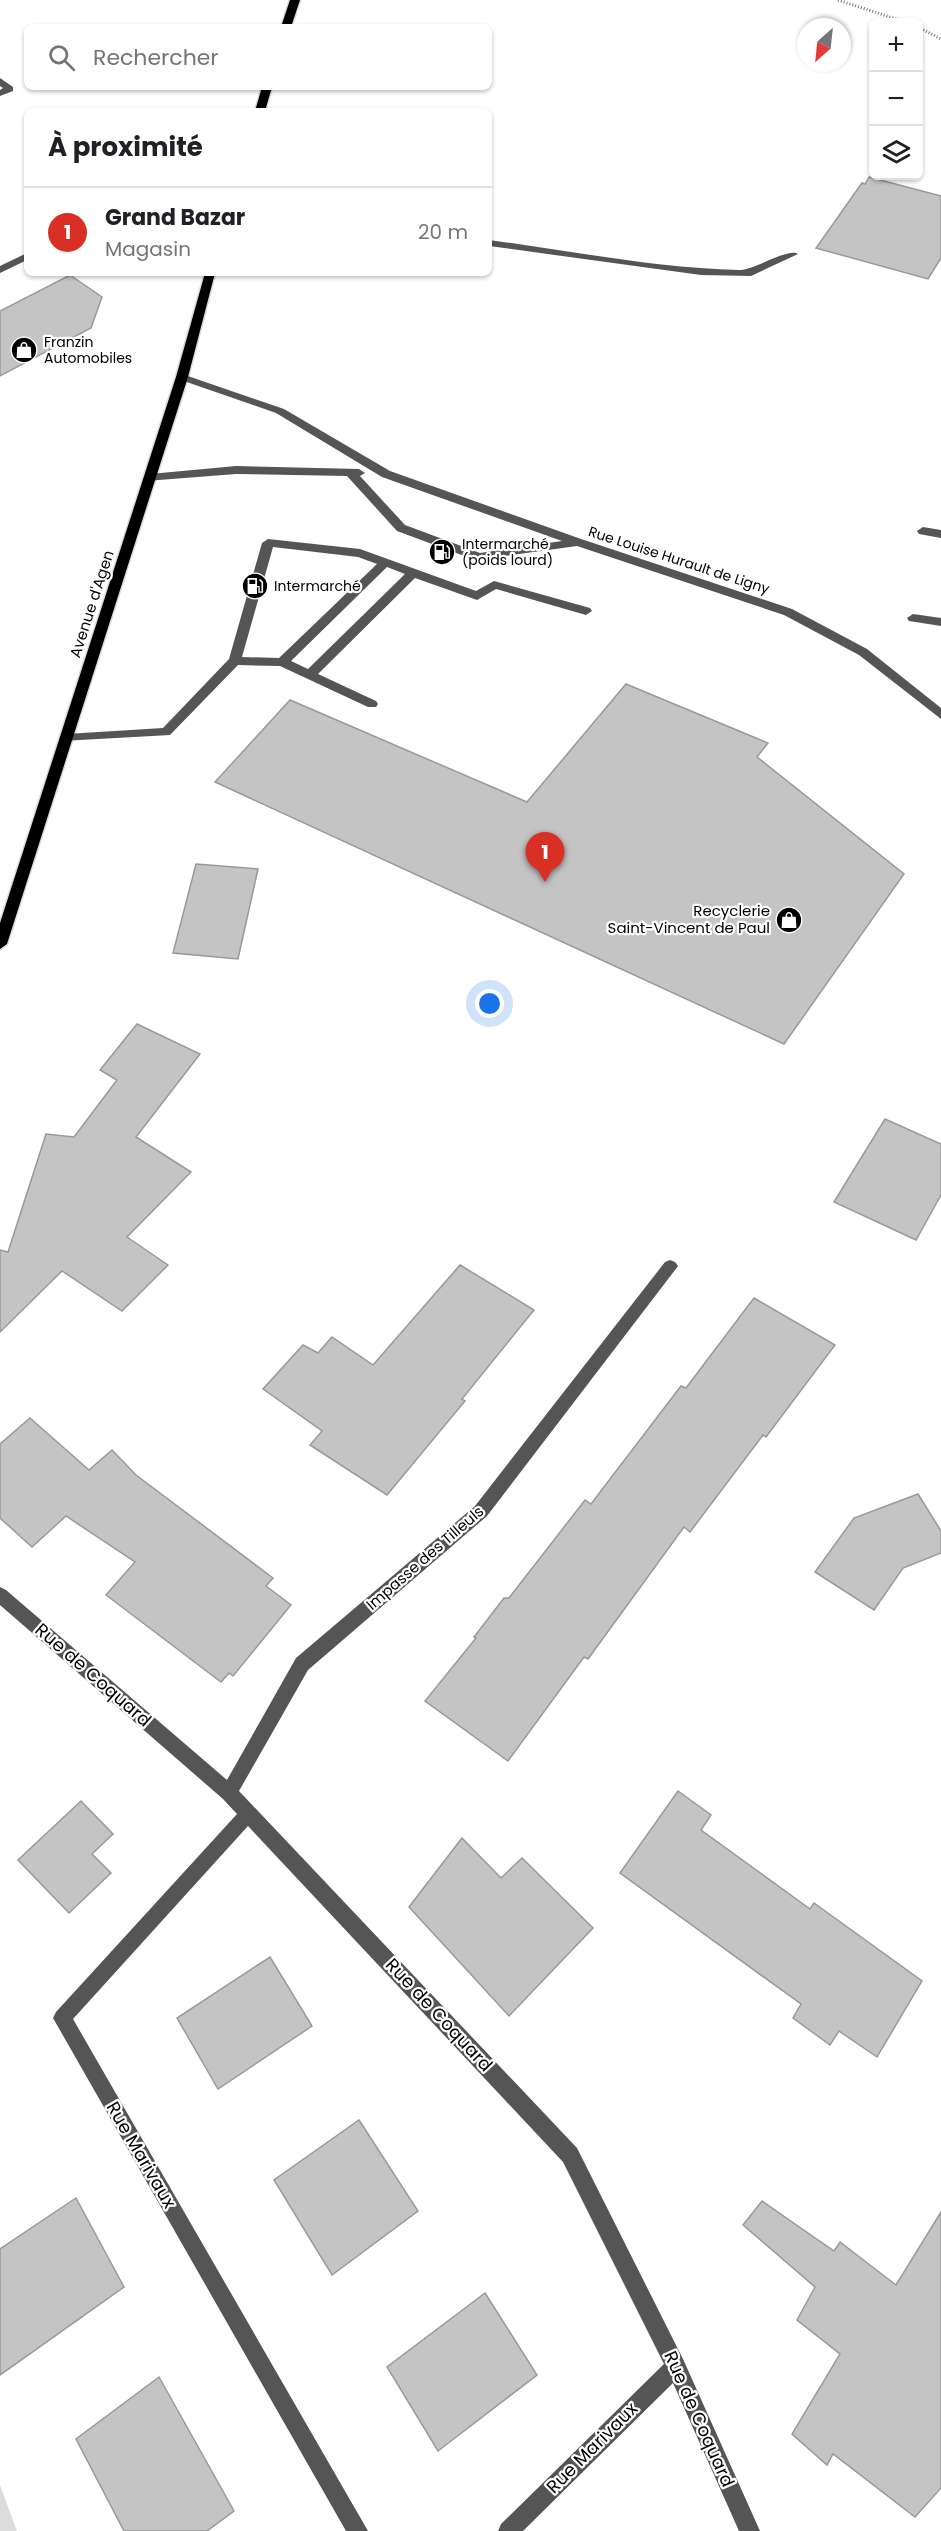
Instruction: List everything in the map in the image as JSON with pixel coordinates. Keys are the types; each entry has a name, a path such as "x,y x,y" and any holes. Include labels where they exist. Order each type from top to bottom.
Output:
{"main road":[{"path":"287,24 295,0"},
{"path":"261,108 266,90"},
{"name":"Avenue d'Agen","path":"0,944 182,377 209,276"}],"street":[{"path":"0,81 10,88 0,93"},
{"path":"492,243 701,272 751,273 793,254"},
{"path":"0,270 24,258"},
{"name":"Rue Louise Hurault de Ligny","path":"182,377 279,411 386,474 577,542 788,612 863,652 941,715"},
{"name":"Rue Louise Hurault de Ligny","path":"150,478 236,470 386,474"},
{"path":"350,473 401,528 479,557 577,542"},
{"path":"923,531 941,534"},
{"path":"66,738 166,732 234,661 268,543 360,553 477,596 494,585 586,611"},
{"path":"282,662 386,562"},
{"path":"309,675 414,572"},
{"path":"914,618 941,622"},
{"path":"234,661 282,662 372,704"},
{"name":"Impasse des Tilleuls","path":"229,1793 302,1664 482,1511 670,1266"},
{"name":"Rue de Coquard","path":"0,1595 229,1793 570,2155 676,2366 750,2531"},
{"name":"Rue Marivaux","path":"248,1814 62,2018 358,2531"},
{"name":"Rue Marivaux","path":"508,2531 676,2366"}],"path":[{"path":"838,0 893,18"},
{"path":"923,30 941,39"}],"shaded area":[{"path":"0,2485 17,2531 0,2531"}],"building":[{"path":"869,177 869,180 880,180 941,196 941,258 928,279 816,248 862,183 865,184"},
{"name":"Franzin Automobiles","path":"68,276 102,297 91,328 0,376 0,311"},
{"path":"626,684 768,743 757,757 904,874 784,1044 215,782 290,700 527,802"},
{"path":"196,864 258,869 238,959 173,953"},
{"path":"137,1024 200,1054 136,1137 191,1172 127,1237 168,1265 122,1311 62,1271 0,1332 0,1250 8,1252 46,1134 74,1137 117,1080 100,1070"},
{"path":"885,1119 941,1144 941,1195 916,1240 834,1202"},
{"path":"460,1265 534,1310 462,1399 465,1401 387,1495 310,1445 322,1431 263,1389 303,1345 318,1353 332,1337 373,1365"},
{"path":"754,1298 835,1345 766,1437 763,1435 690,1532 684,1527 588,1659 584,1657 508,1761 425,1701 476,1638 474,1637 504,1598 509,1598 585,1500 591,1504 681,1386 686,1388"},
{"path":"30,1418 89,1470 112,1450 136,1475 273,1578 266,1586 291,1605 233,1676 229,1673 221,1682 106,1595 135,1562 66,1516 32,1547 0,1518 0,1444"},
{"path":"918,1494 941,1531 941,1553 903,1568 874,1610 815,1572 854,1518"},
{"path":"678,1791 711,1815 701,1830 810,1909 814,1903 922,1981 877,2057 839,2031 830,2045 793,2018 801,2004 620,1873"},
{"path":"81,1801 113,1834 92,1854 111,1873 69,1913 18,1860"},
{"path":"462,1838 501,1878 522,1858 593,1928 509,2016 409,1907"},
{"path":"270,1957 312,2026 218,2089 177,2018"},
{"path":"359,2120 418,2211 332,2275 274,2180"},
{"path":"76,2198 124,2287 0,2375 0,2249"},
{"path":"762,2201 834,2251 840,2242 896,2285 941,2212 941,2488 915,2517 833,2454 827,2465 792,2434 840,2354 797,2320 815,2287 743,2225"},
{"path":"485,2293 537,2375 438,2451 387,2367"},
{"path":"159,2377 234,2511 207,2531 124,2531 76,2439"}],"place":[{"name":"Franzin Automobiles","path":"24,350"},
{"name":"Intermarché (poids lourd)","path":"442,552"},
{"name":"Intermarché","path":"255,586"},
{"name":"Grand Bazar","path":"545,882"},
{"name":"Recyclerie Saint-Vincent de Paul","path":"789,920"}]}
